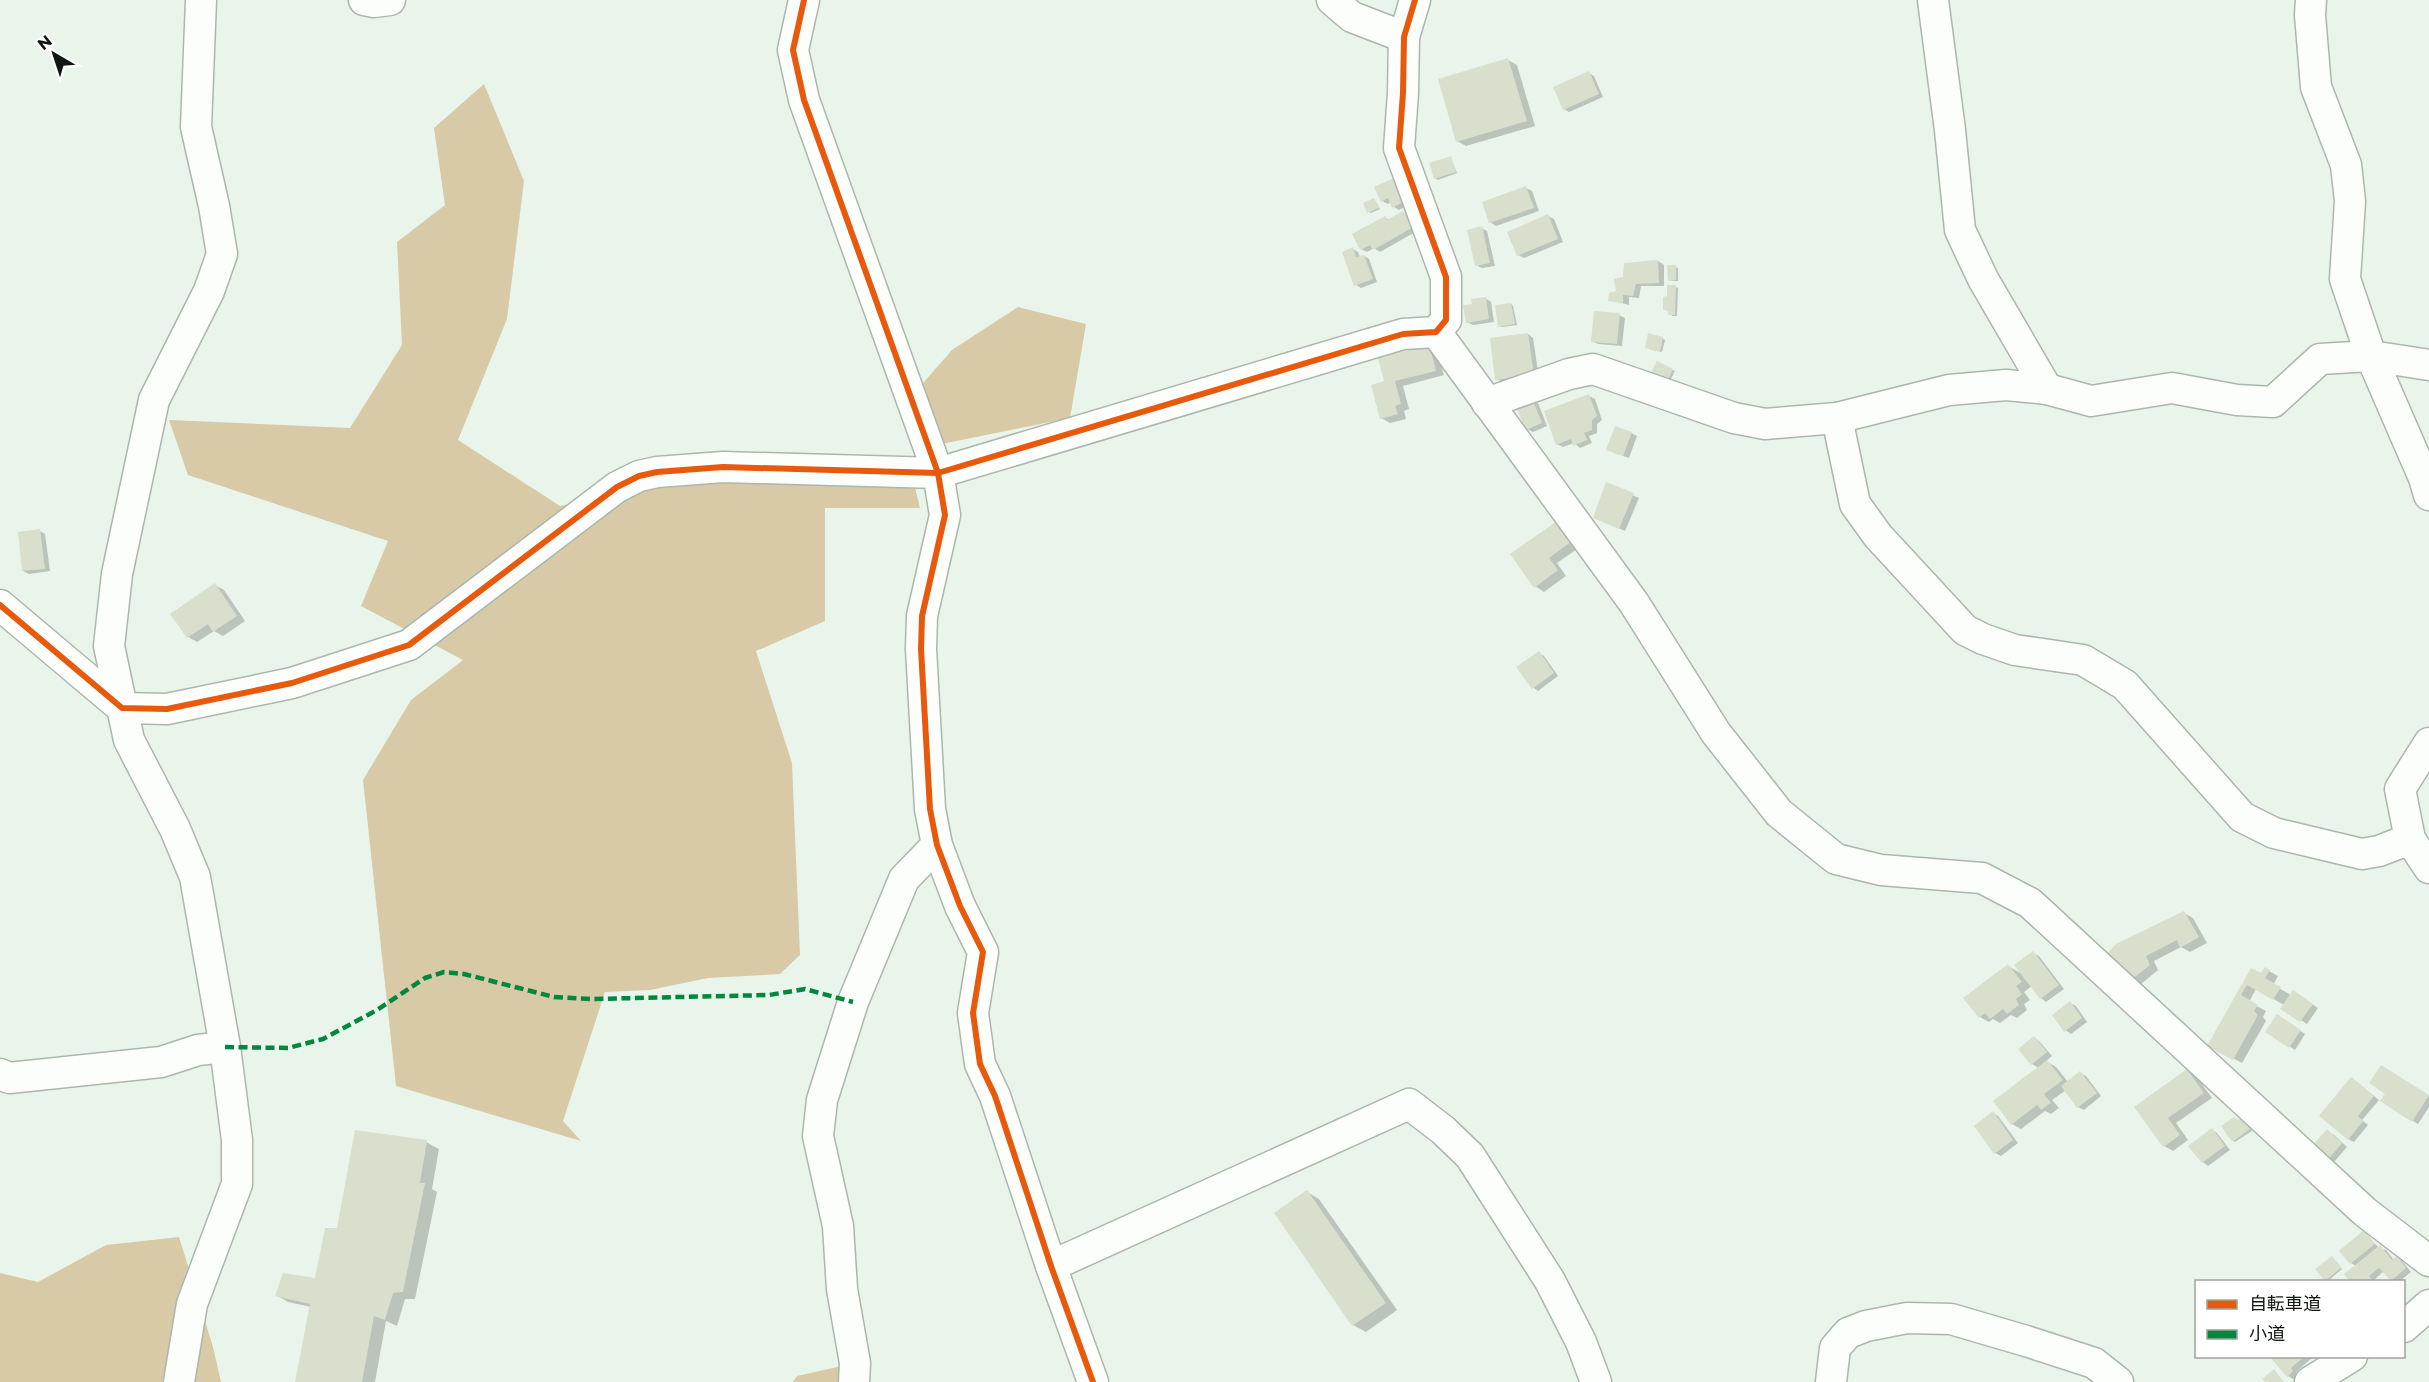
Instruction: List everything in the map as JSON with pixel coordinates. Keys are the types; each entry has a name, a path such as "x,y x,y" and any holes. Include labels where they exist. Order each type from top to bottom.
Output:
{"street":[{"path":"179,1382 192,1304 237,1184 237,1140 225,1047 195,877 175,829 129,740 109,646 117,574 154,400 208,291 222,254 196,127 201,0"},
{"path":"364,0 374,2 390,0"},
{"path":"804,0 793,50 804,100 938,473 945,515 922,616 921,649 930,809 937,845 960,906 983,952 973,1013 980,1064 995,1096 1051,1266 1093,1382"},
{"path":"1332,0 1352,17 1404,37"},
{"path":"0,605 122,708 167,709 292,683 409,645 617,487 639,476 657,472 723,467 938,473 1403,334 1436,332 1446,320 1446,277 1399,148 1404,37 1415,0"},
{"path":"1933,0 1950,129 1960,230 1983,279 2047,389"},
{"path":"2311,0 2310,15 2316,87 2346,165 2350,201 2345,279 2371,357 2424,478 2429,495"},
{"path":"1436,332 1634,603 1716,733 1779,813 1836,859 1881,870 1982,878 2030,903 2365,1212 2429,1261"},
{"path":"1487,403 1569,374 1593,369 1734,418 1765,424 1837,418 1949,390 2006,385 2047,389 2091,401 2172,388 2237,400 2273,402 2320,359 2371,357 2429,364"},
{"path":"1837,418 1855,504 1878,536 1965,630 2015,650 2083,660 2125,685 2242,817 2274,833 2362,854 2379,851 2410,839"},
{"path":"2429,743 2400,789 2410,839 2429,868"},
{"path":"854,1382 855,1363 842,1289 838,1226 819,1137 822,1100 853,1002 904,879 937,845"},
{"path":"0,1074 9,1078 161,1062 198,1050 225,1047"},
{"path":"1051,1266 1409,1104 1443,1130 1470,1156 1550,1281 1581,1342 1596,1382"},
{"path":"2405,1325 2429,1305"},
{"path":"1831,1382 1835,1348 1848,1333 1866,1326 1907,1318 1950,1319 2026,1341 2094,1363 2118,1382"},
{"path":"2310,1382 2349,1358"}],"shaded area":[{"path":"484,84 524,181 507,319 458,440 560,506 671,481 914,483 920,508 825,508 825,621 756,651 792,763 800,955 780,974 708,978 650,990 605,992 563,1121 581,1141 396,1086 363,780 411,700 463,660 361,606 388,541 188,475 169,420 350,428 402,345 397,242 445,205 434,128"},
{"path":"1018,307 1086,324 1070,418 917,449 902,407 952,350"},
{"path":"179,1237 213,1347 221,1382 0,1382 0,1273 38,1282 106,1245"},
{"path":"855,1363 849,1382 793,1382 797,1376"}],"building":[{"path":"1508,58 1527,121 1456,142 1438,79"},
{"path":"1589,71 1599,94 1563,110 1553,87"},
{"path":"1451,156 1456,172 1434,179 1429,163"},
{"path":"1396,177 1407,200 1392,208 1388,198 1381,202 1374,187"},
{"path":"1526,186 1534,208 1489,223 1482,202"},
{"path":"1374,198 1379,208 1367,213 1363,203"},
{"path":"1403,211 1412,228 1373,250 1370,245 1360,250 1352,234 1385,216 1387,220"},
{"path":"1548,214 1558,239 1517,256 1507,232"},
{"path":"1482,226 1490,263 1475,266 1467,230"},
{"path":"1353,247 1356,257 1364,255 1373,279 1354,286 1342,252"},
{"path":"1658,260 1659,283 1636,284 1633,296 1623,295 1623,303 1608,301 1609,293 1616,291 1614,279 1623,277 1624,263"},
{"path":"1667,265 1676,265 1676,280 1668,281"},
{"path":"1667,285 1676,285 1675,315 1668,315 1668,310 1663,310 1663,297 1667,296"},
{"path":"1486,297 1489,319 1466,323 1463,305 1472,304 1471,299"},
{"path":"1511,303 1515,324 1498,327 1495,305"},
{"path":"1594,311 1620,313 1617,344 1591,342"},
{"path":"1528,333 1534,375 1495,380 1490,338"},
{"path":"1648,333 1663,337 1660,352 1645,348"},
{"path":"1429,344 1436,371 1395,381 1401,404 1395,406 1398,414 1380,419 1371,385 1384,381 1378,358"},
{"path":"1657,361 1673,369 1666,384 1649,376"},
{"path":"1589,394 1597,416 1592,420 1592,430 1584,433 1587,440 1573,446 1571,439 1556,445 1544,411"},
{"path":"1532,398 1542,423 1526,430 1515,405"},
{"path":"1615,426 1632,432 1623,456 1606,450"},
{"path":"1606,482 1634,493 1619,529 1593,518"},
{"path":"1557,521 1572,541 1549,558 1558,570 1534,588 1510,554"},
{"path":"40,529 45,569 22,571 18,532"},
{"path":"215,583 237,616 213,632 208,624 187,638 170,614"},
{"path":"1539,651 1554,673 1532,689 1516,667"},
{"path":"2184,911 2199,937 2180,948 2177,940 2146,956 2150,965 2131,980 2106,955 2116,944"},
{"path":"2033,951 2059,985 2040,999 2014,965"},
{"path":"2008,964 2022,982 2016,986 2022,994 2016,999 2019,1005 2007,1014 2003,1009 1990,1019 1985,1013 1979,1018 1963,998"},
{"path":"2265,967 2270,970 2265,978 2281,987 2273,1000 2247,985 2241,995 2258,1005 2254,1011 2258,1015 2233,1060 2207,1046 2251,968 2261,973"},
{"path":"2293,990 2313,1004 2300,1022 2280,1009"},
{"path":"2070,1001 2082,1018 2064,1032 2052,1015"},
{"path":"2277,1014 2301,1030 2289,1048 2265,1032"},
{"path":"2034,1036 2047,1052 2031,1065 2018,1049"},
{"path":"2047,1060 2063,1080 2044,1094 2051,1103 2041,1110 2037,1105 2011,1125 1993,1101"},
{"path":"2381,1065 2429,1095 2412,1122 2380,1101 2385,1094 2369,1083"},
{"path":"2187,1069 2204,1093 2168,1118 2180,1135 2163,1147 2134,1107"},
{"path":"2080,1071 2097,1093 2077,1108 2061,1086"},
{"path":"2351,1077 2374,1096 2358,1116 2363,1121 2348,1140 2319,1116"},
{"path":"1993,1111 2013,1140 1994,1154 1974,1126"},
{"path":"2234,1117 2238,1120 2242,1117 2250,1129 2232,1142 2221,1126"},
{"path":"2212,1128 2225,1146 2202,1163 2188,1146"},
{"path":"2327,1129 2342,1143 2328,1160 2312,1146"},
{"path":"355,1130 427,1140 420,1183 425,1183 403,1292 393,1293 385,1320 374,1316 362,1382 295,1382 310,1304 275,1296 283,1273 315,1278 325,1228 337,1228"},
{"path":"1307,1190 1386,1303 1352,1326 1274,1213"},
{"path":"2364,1230 2375,1244 2350,1264 2339,1251"},
{"path":"2380,1245 2392,1260 2397,1256 2406,1268 2392,1280 2379,1268 2369,1276 2372,1280 2348,1280 2344,1274"},
{"path":"2332,1256 2341,1268 2326,1280 2315,1269"},
{"path":"2271,1358 2303,1358 2291,1368 2293,1371 2287,1377"},
{"path":"2274,1369 2284,1382 2265,1382 2262,1379"}],"marked path":[{"path":"225,1047 288,1048 323,1039 377,1010 425,978 444,972 464,974 554,997 592,999 769,995 805,989 853,1002"}],"cycle path":[{"path":"804,0 793,50 804,100 938,473 945,515 922,616 921,649 930,809 937,845 960,906 983,952 973,1013 980,1064 995,1096 1051,1266 1093,1382"},
{"path":"0,605 122,708 167,709 292,683 409,645 617,487 639,476 657,472 723,467 938,473 1403,334 1436,332 1446,320 1446,277 1399,148 1404,37 1415,0"}]}
